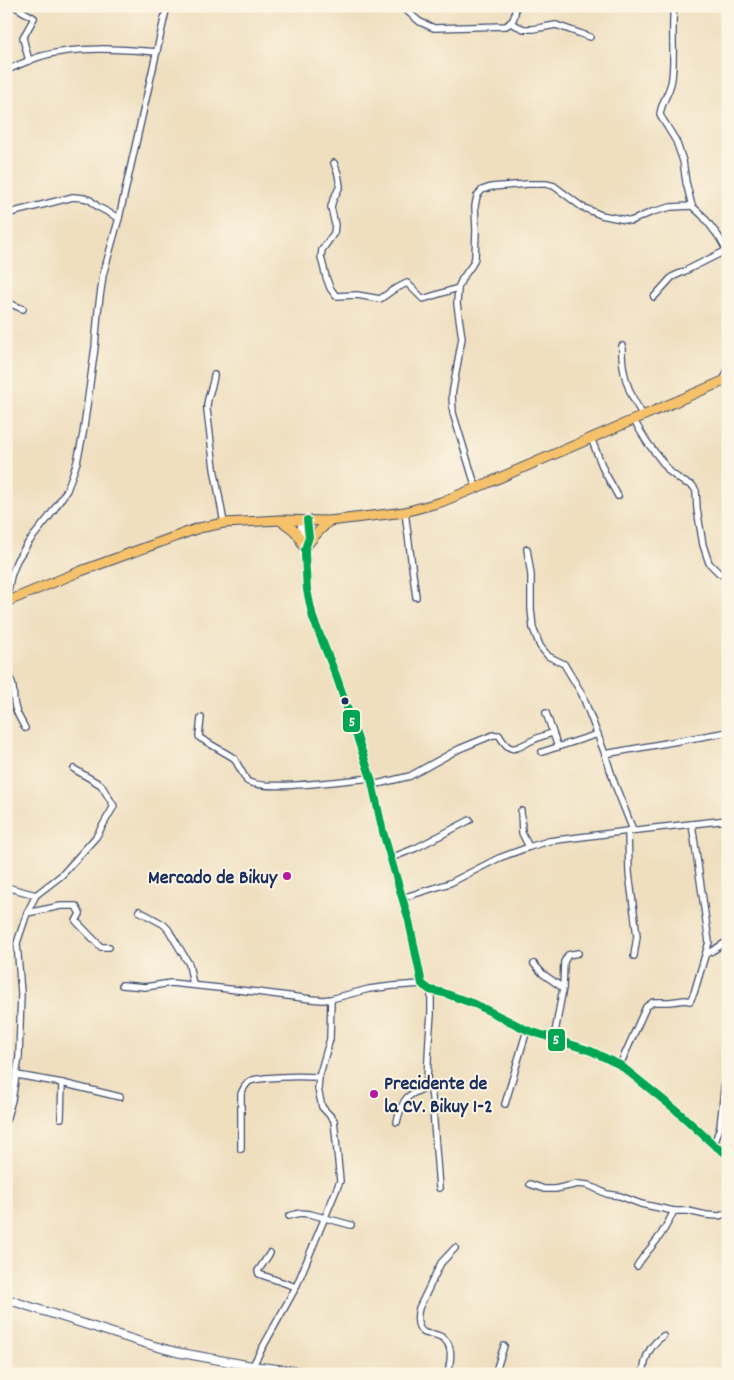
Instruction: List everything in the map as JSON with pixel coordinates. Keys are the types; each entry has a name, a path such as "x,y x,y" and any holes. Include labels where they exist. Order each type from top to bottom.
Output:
{"main road":[{"path":"6,602 81,571 198,528 224,523 280,520 329,521 405,512 441,502 724,381"},
{"path":"280,520 294,528 305,547 329,521"}],"street":[{"path":"14,6 34,18 23,38 29,61"},
{"path":"6,602 17,560 67,490 77,462 83,434 103,275 167,6"},
{"path":"401,6 420,22 434,28 506,26 515,18 515,6"},
{"path":"654,296 672,277 727,251 702,216 692,206 683,161 676,141 660,112 670,90 672,78 674,6"},
{"path":"510,23 524,29 556,25 590,36"},
{"path":"6,70 41,56 63,51 114,48 157,52"},
{"path":"334,163 340,186 333,200 332,207 335,225 334,233 322,250 321,257 332,293 336,296 357,295 380,299 407,283 423,299 458,288"},
{"path":"476,488 452,413 452,395 462,338 457,304 458,288 475,258 475,206 477,196 482,190 504,186 546,184 554,186 582,207 601,215 631,221 652,212 671,207 692,206"},
{"path":"6,214 73,197 90,200 98,207 118,218"},
{"path":"6,302 23,309"},
{"path":"622,346 622,358 628,388 634,402 643,415"},
{"path":"724,381 728,369"},
{"path":"214,375 213,386 206,403 224,523"},
{"path":"633,420 670,472 693,486 696,491 703,545 709,563 719,574 728,578"},
{"path":"591,438 604,472 618,496"},
{"path":"405,512 416,597"},
{"path":"304,520 309,537 305,547 307,590 313,618 337,678 372,782 383,832 409,921 422,984"},
{"path":"527,549 531,575 533,628 540,646 548,656 564,664 582,694 598,734 630,830 629,873 637,936 634,956"},
{"path":"6,674 13,682 13,698 16,710 25,728"},
{"path":"546,713 558,746"},
{"path":"201,718 200,738 234,758 247,781 269,786 372,782 410,776 458,749 492,735 499,735 504,744 510,748 518,748 534,739 552,733"},
{"path":"605,754 728,732"},
{"path":"542,752 598,734"},
{"path":"6,1120 17,1075 19,1057 21,993 17,943 27,913 36,895 62,875 96,837 114,806 102,785 74,769"},
{"path":"522,811 522,833 528,847"},
{"path":"391,858 416,848 470,820"},
{"path":"402,898 450,883 499,858 549,841 728,820"},
{"path":"620,1065 646,1007 653,1002 690,1001 706,954 709,942 692,824"},
{"path":"6,887 36,895"},
{"path":"27,913 61,906 76,906 80,914 76,921 100,948 109,947"},
{"path":"139,911 163,924 168,929 189,964 193,985"},
{"path":"706,954 728,941"},
{"path":"709,942 717,947"},
{"path":"554,1038 563,988 564,962 571,953 578,953"},
{"path":"534,964 563,988"},
{"path":"122,985 145,987 171,984 193,985 312,999 331,999 369,989 422,984 431,990 477,1005 527,1030 591,1051 620,1065 728,1155"},
{"path":"431,990 427,1080 430,1086 435,1128 439,1188"},
{"path":"250,1370 296,1287 340,1181 334,1120 322,1107 318,1089 319,1077 330,1039 331,999"},
{"path":"505,1104 527,1030"},
{"path":"714,1145 720,1127 727,1061"},
{"path":"17,1075 62,1083 120,1097"},
{"path":"241,1149 241,1094 246,1084 255,1080 278,1077 319,1077"},
{"path":"61,1118 62,1083"},
{"path":"396,1122 404,1100 416,1091 430,1086"},
{"path":"530,1184 544,1189 555,1189 578,1184 588,1185 607,1194 674,1211 688,1211 719,1216 728,1213"},
{"path":"637,1266 642,1256 658,1239 674,1211"},
{"path":"289,1216 300,1213 310,1214 351,1225"},
{"path":"448,1374 451,1356 450,1348 446,1341 436,1334 425,1333 421,1329 417,1316 441,1263 455,1248"},
{"path":"270,1253 258,1273 261,1276 296,1287"},
{"path":"6,1299 130,1339 250,1370 319,1374"},
{"path":"643,1374 650,1347 663,1336"},
{"path":"495,1374 504,1346"}],"transit line":[{"name":"5","path":"307,520 309,537 305,549 307,590 313,618 337,678 371,778 383,832 409,921 422,984 430,990 477,1005 527,1030 591,1051 620,1065 728,1155"}],"place":[{"name":"Mercado de Bikuy","path":"287,876"},
{"name":"Precidente de la CV. Bikuy 1-2","path":"374,1094"}]}
